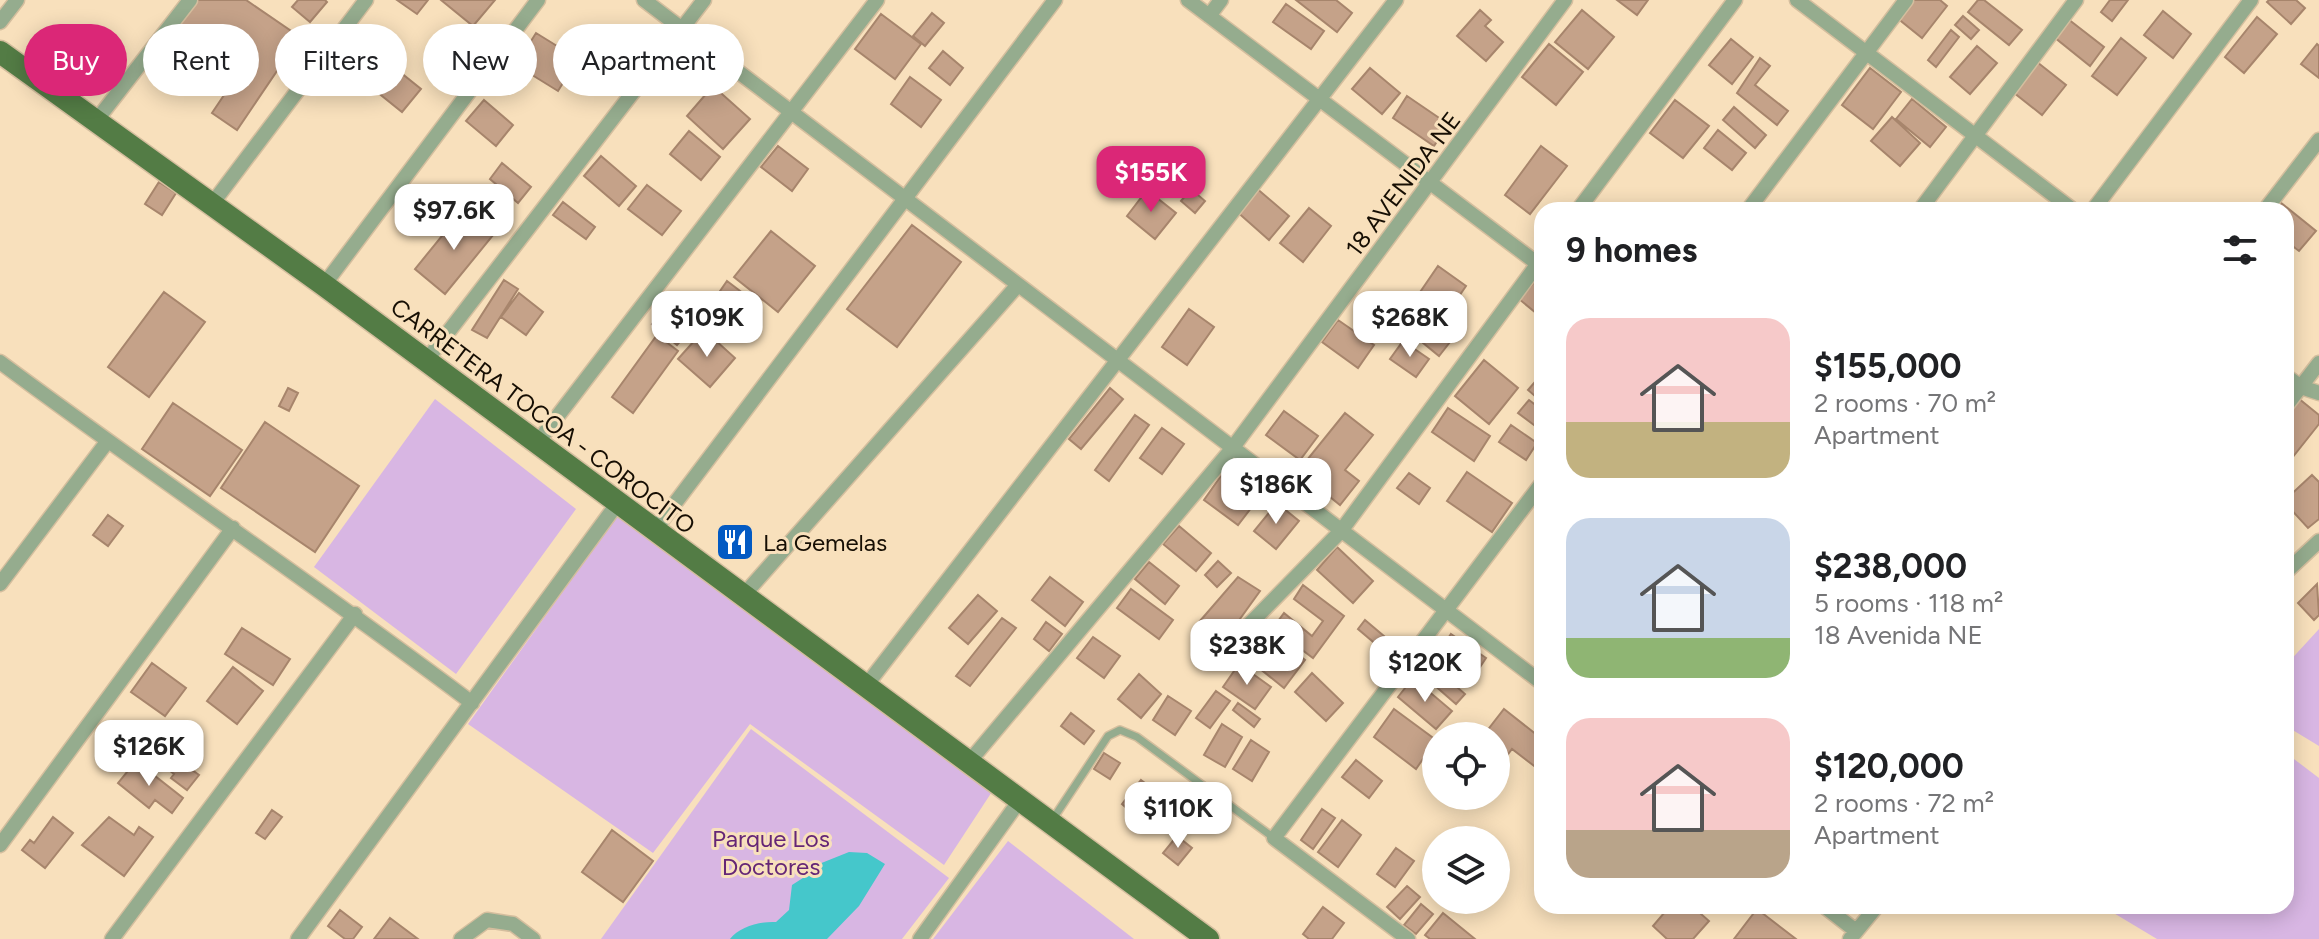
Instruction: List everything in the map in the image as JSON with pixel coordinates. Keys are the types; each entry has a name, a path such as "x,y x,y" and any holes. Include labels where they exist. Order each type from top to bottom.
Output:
{"main road":[{"name":"CARRETERA TOCOA - COROCITO","path":"0,52 324,285 1208,939"}],"street":[{"path":"0,22 17,0"},
{"path":"96,121 190,0"},
{"path":"212,204 366,0"},
{"path":"324,285 538,0"},
{"path":"644,0 675,24"},
{"path":"686,24 704,0"},
{"path":"537,443 877,0"},
{"path":"654,531 1055,0"},
{"path":"1188,0 1534,258"},
{"path":"1209,16 1221,0"},
{"path":"865,687 1396,0"},
{"name":"18 AVENIDA NE","path":"969,762 1231,450 1565,0"},
{"path":"1584,202 1735,0"},
{"path":"1797,0 2062,202"},
{"path":"1754,202 1906,0"},
{"path":"1926,202 2076,0"},
{"path":"2099,202 2251,0"},
{"path":"744,77 1534,677"},
{"path":"426,361 630,96"},
{"path":"2271,202 2319,140"},
{"path":"1233,641 1341,531 1534,272"},
{"path":"742,597 1017,286"},
{"path":"0,362 107,442 355,614 472,703"},
{"path":"2294,396 2319,363"},
{"path":"2294,382 2319,393"},
{"path":"0,584 107,442"},
{"path":"1408,939 1274,838 1534,494"},
{"path":"298,939 617,504"},
{"path":"0,845 233,528"},
{"path":"2294,564 2319,541"},
{"path":"112,939 355,614"},
{"path":"920,939 1020,800"},
{"path":"1832,914 1853,935 1870,914"},
{"path":"461,939 487,920 513,924 533,939"}],"lane":[{"path":"1050,823 1108,736 1120,730 1137,737 1274,838"}],"green space":[{"path":"435,399 576,509 456,674 314,567"},
{"path":"627,502 1001,778 944,865 750,724 653,853 468,724"},
{"path":"2319,629 2319,746 2294,731 2294,656"},
{"name":"Parque Los Doctores","path":"751,729 949,878 902,939 601,939"},
{"path":"2294,759 2319,778 2319,939 2157,939 2115,914 2294,914"},
{"path":"1008,841 1134,939 933,939"}],"water":[{"path":"849,852 867,853 885,864 859,906 827,939 730,939 750,926 776,922 789,910 792,885 814,866"}],"building":[{"path":"197,0 246,0 281,24 275,24 275,74 237,130 212,113 223,96 259,96 259,24 180,24"},
{"path":"298,0 327,2 310,22 292,7"},
{"path":"397,0 428,0 417,14"},
{"path":"441,0 495,0 475,24 471,24"},
{"path":"1296,0 1336,0 1352,13 1337,32"},
{"path":"1617,0 1648,0 1637,15"},
{"path":"1909,0 1940,0 1947,6 1922,38 1896,17"},
{"path":"1978,0 1984,0 2022,30 2009,45 1968,12"},
{"path":"2110,0 2128,0 2112,21 2101,12"},
{"path":"2296,0 2305,8 2291,24 2267,2"},
{"path":"1286,4 1324,31 1311,49 1273,22"},
{"path":"1480,10 1491,20 1485,26 1503,42 1486,61 1457,36"},
{"path":"1582,10 1614,37 1588,69 1555,42"},
{"path":"2163,11 2191,34 2173,58 2144,35"},
{"path":"932,13 944,23 925,46 913,36"},
{"path":"881,14 921,44 895,79 855,49"},
{"path":"1963,16 1979,30 1971,39 1955,25"},
{"path":"2257,17 2277,34 2244,73 2225,57"},
{"path":"2068,19 2104,47 2090,66 2054,37"},
{"path":"1951,30 1959,37 1936,67 1928,60"},
{"path":"537,34 553,44 553,88 537,78"},
{"path":"2121,38 2146,58 2117,95 2092,76"},
{"path":"1731,39 1753,57 1732,84 1709,65"},
{"path":"1549,44 1583,72 1556,105 1522,77"},
{"path":"2317,44 2319,46 2319,78 2301,64"},
{"path":"1977,46 1997,63 1970,94 1950,77"},
{"path":"943,51 963,68 950,85 929,68"},
{"path":"1760,58 1770,66 1755,85 1788,111 1777,125 1737,93"},
{"path":"2037,62 2066,85 2042,115 2013,92"},
{"path":"1370,68 1400,93 1382,114 1352,89"},
{"path":"1870,68 1901,92 1873,129 1842,105"},
{"path":"910,77 941,100 921,127 891,104"},
{"path":"407,78 421,89 402,112 382,96 407,96"},
{"path":"704,96 724,96 750,119 723,149 687,116"},
{"path":"1407,96 1448,124 1434,146 1393,118"},
{"path":"1912,99 1946,127 1930,147 1896,119"},
{"path":"484,100 513,125 496,146 466,121"},
{"path":"1675,100 1709,126 1683,158 1650,133"},
{"path":"1734,107 1766,135 1755,148 1723,120"},
{"path":"1892,117 1920,143 1900,166 1871,141"},
{"path":"1718,130 1746,153 1732,170 1704,148"},
{"path":"689,131 720,157 701,180 670,154"},
{"path":"778,146 808,169 792,191 761,167"},
{"path":"1541,146 1567,166 1539,202 1534,202 1530,214 1505,195"},
{"path":"601,156 636,186 619,206 584,176"},
{"path":"502,163 531,187 518,203 490,179"},
{"path":"159,182 176,193 162,215 145,204"},
{"path":"647,185 681,211 662,235 628,209"},
{"path":"1255,187 1289,216 1269,240 1235,210"},
{"path":"1191,189 1205,201 1195,213 1181,201"},
{"path":"1147,190 1176,213 1155,239 1127,216"},
{"path":"563,202 595,227 586,239 553,215"},
{"path":"1309,208 1331,226 1303,262 1280,243"},
{"path":"464,209 494,234 445,294 415,269"},
{"path":"2294,213 2316,231 2299,251 2294,247"},
{"path":"912,225 961,262 897,347 847,309"},
{"path":"771,231 815,266 778,312 734,277"},
{"path":"1438,266 1466,286 1442,321 1414,301"},
{"path":"504,280 518,289 487,338 472,330"},
{"path":"727,281 744,294 735,307 718,294"},
{"path":"1534,282 1534,311 1519,299"},
{"path":"164,292 205,322 149,397 108,367"},
{"path":"519,293 543,312 526,335 501,317"},
{"path":"667,306 692,327 677,345 652,324"},
{"path":"1189,309 1214,327 1187,365 1162,347"},
{"path":"1338,320 1374,345 1358,368 1322,342"},
{"path":"1433,329 1450,342 1439,356 1422,342"},
{"path":"704,330 735,358 710,387 678,359"},
{"path":"657,335 678,351 633,413 612,397"},
{"path":"1403,341 1429,359 1416,377 1390,359"},
{"path":"1484,360 1518,388 1489,424 1455,396"},
{"path":"288,388 298,393 289,411 279,406"},
{"path":"1110,388 1123,399 1081,449 1069,439"},
{"path":"2298,398 2319,415 2319,424 2294,455 2294,403"},
{"path":"1529,400 1534,404 1534,425 1518,413"},
{"path":"173,403 242,450 210,496 142,449"},
{"path":"1448,408 1490,436 1474,461 1432,432"},
{"path":"1284,411 1318,436 1300,460 1266,435"},
{"path":"1345,413 1373,435 1345,470 1359,481 1340,505 1298,471"},
{"path":"1135,415 1149,425 1109,481 1095,470"},
{"path":"265,422 359,486 315,552 221,488"},
{"path":"1511,425 1534,441 1534,448 1526,460 1499,442"},
{"path":"1162,428 1184,444 1162,474 1140,458"},
{"path":"1467,472 1512,503 1492,532 1447,501"},
{"path":"1223,473 1258,499 1238,525 1204,500"},
{"path":"1409,473 1430,488 1419,504 1397,488"},
{"path":"2312,475 2319,482 2319,519 2308,528 2294,513 2294,492"},
{"path":"1277,503 1299,521 1276,549 1254,531"},
{"path":"108,515 123,526 108,546 93,535"},
{"path":"1179,526 1211,553 1196,571 1163,544"},
{"path":"1337,547 1373,581 1353,603 1317,570"},
{"path":"1218,561 1231,573 1217,587 1205,575"},
{"path":"1149,562 1179,586 1165,604 1135,579"},
{"path":"1050,577 1083,602 1065,626 1032,600"},
{"path":"1238,577 1260,591 1224,641 1200,621"},
{"path":"2317,584 2319,615 2314,620 2298,603"},
{"path":"1303,585 1344,616 1313,658 1273,628 1284,613 1312,636 1323,621 1294,599"},
{"path":"1131,589 1173,620 1159,639 1117,608"},
{"path":"978,595 997,611 968,644 949,628"},
{"path":"1002,618 1016,628 970,686 956,676"},
{"path":"1365,620 1385,637 1378,646 1358,629"},
{"path":"1046,622 1062,634 1049,651 1034,639"},
{"path":"242,628 290,659 273,685 225,654"},
{"path":"1265,628 1305,660 1284,688 1244,656"},
{"path":"1451,634 1486,658 1468,685 1433,661"},
{"path":"1093,637 1120,656 1104,678 1077,658"},
{"path":"1427,661 1465,694 1456,704 1418,671"},
{"path":"152,663 186,688 165,716 131,692"},
{"path":"1239,664 1271,687 1255,709 1223,687"},
{"path":"233,667 263,691 237,724 207,701"},
{"path":"1312,673 1343,703 1326,721 1295,692"},
{"path":"1139,674 1161,694 1141,718 1118,699"},
{"path":"1413,678 1452,711 1442,722 1428,722 1398,697"},
{"path":"1216,691 1230,701 1210,728 1196,718"},
{"path":"1168,696 1191,711 1175,735 1153,720"},
{"path":"1238,703 1260,719 1254,727 1233,710"},
{"path":"1394,709 1422,730 1422,760 1416,769 1374,737"},
{"path":"1504,709 1534,733 1534,766 1512,749 1510,752 1510,722 1494,722"},
{"path":"1071,713 1094,731 1084,744 1061,726"},
{"path":"1222,724 1242,737 1225,767 1204,755"},
{"path":"162,731 196,757 188,767 199,775 187,790 171,778 174,774 146,752"},
{"path":"1251,740 1269,752 1252,781 1233,769"},
{"path":"1104,753 1120,763 1110,779 1094,769"},
{"path":"1356,760 1382,781 1369,798 1342,777"},
{"path":"136,761 183,798 172,813 155,800 149,808 118,783"},
{"path":"1141,780 1154,790 1135,815 1122,804"},
{"path":"1322,809 1335,818 1313,849 1301,840"},
{"path":"272,810 282,817 265,839 256,833"},
{"path":"53,817 73,833 45,868 22,850 30,840 34,843"},
{"path":"109,817 134,835 139,827 153,837 124,876 82,845"},
{"path":"1342,820 1361,835 1338,867 1318,852"},
{"path":"612,830 653,861 623,902 582,872"},
{"path":"1177,836 1192,848 1178,865 1163,853"},
{"path":"1396,848 1414,861 1395,887 1377,874"},
{"path":"1407,886 1420,897 1400,919 1387,907"},
{"path":"1421,904 1422,914 1433,914 1416,934 1404,925"},
{"path":"1323,907 1344,923 1332,939 1309,939 1303,934"},
{"path":"340,910 362,927 353,939 345,939 328,926"},
{"path":"1444,914 1475,939 1430,939 1425,935"},
{"path":"1663,914 1701,914 1709,921 1693,939 1667,939 1653,926"},
{"path":"1753,914 1764,914 1796,939 1734,939"},
{"path":"390,918 418,939 374,939"}],"place":[{"name":"La Gemelas","path":"735,542"}]}
